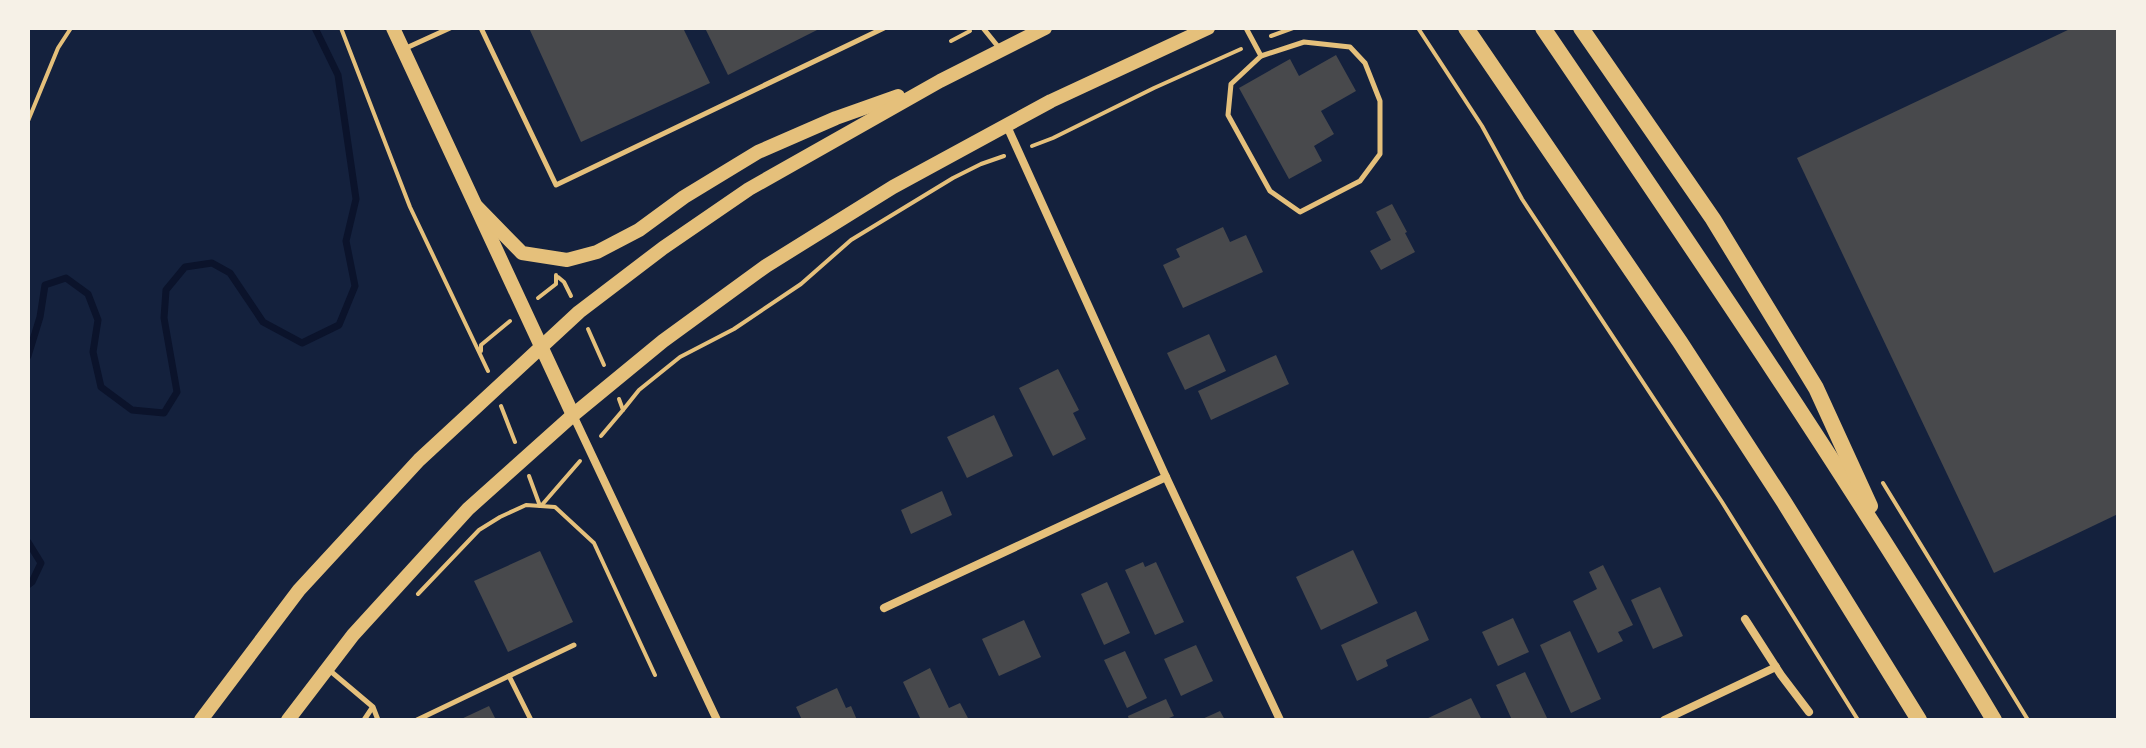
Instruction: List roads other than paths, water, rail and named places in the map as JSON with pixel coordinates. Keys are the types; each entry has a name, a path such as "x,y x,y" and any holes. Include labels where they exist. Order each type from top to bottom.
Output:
{"main road":[{"path":"393,28 573,415"},
{"path":"201,720 299,590 419,460 579,312 663,248 749,189 940,81 1045,28"},
{"path":"288,720 353,635 468,509 573,415 663,341 766,266 893,187 1006,124 1208,28"},
{"path":"1466,28 1680,342 1919,720"},
{"path":"1543,28 1722,293 1894,558 1994,720"},
{"path":"1581,28 1713,219 1816,388 1894,558"},
{"path":"477,207 522,253 567,260 597,252 639,230 684,197 758,152 836,118 940,81"}],"street":[{"path":"1006,124 1280,720"},
{"path":"573,415 717,720"},
{"path":"884,608 1166,477"},
{"path":"1745,619 1809,712"},
{"path":"1664,720 1776,667"}],"lane":[{"path":"403,50 450,28"},
{"path":"481,28 556,185 884,28"},
{"path":"983,28 1001,50"},
{"path":"1246,28 1261,56"},
{"path":"1304,42 1350,47 1365,63 1380,101 1380,154 1360,181 1300,212 1270,191 1228,115 1231,84 1261,56 1304,42"},
{"path":"417,720 574,645"},
{"path":"327,668 373,707 378,720"},
{"path":"509,676 531,720"},
{"path":"364,720 373,707"}],"waterway":[{"path":"28,356 40,317 45,285 66,278 88,294 98,320 93,352 101,387 132,410 164,413 177,392 164,318 166,290 185,267 212,263 230,273 263,322 302,343 339,325 355,286 346,241 356,199 338,75 315,28"},
{"path":"28,542 41,563 28,585"}]}
